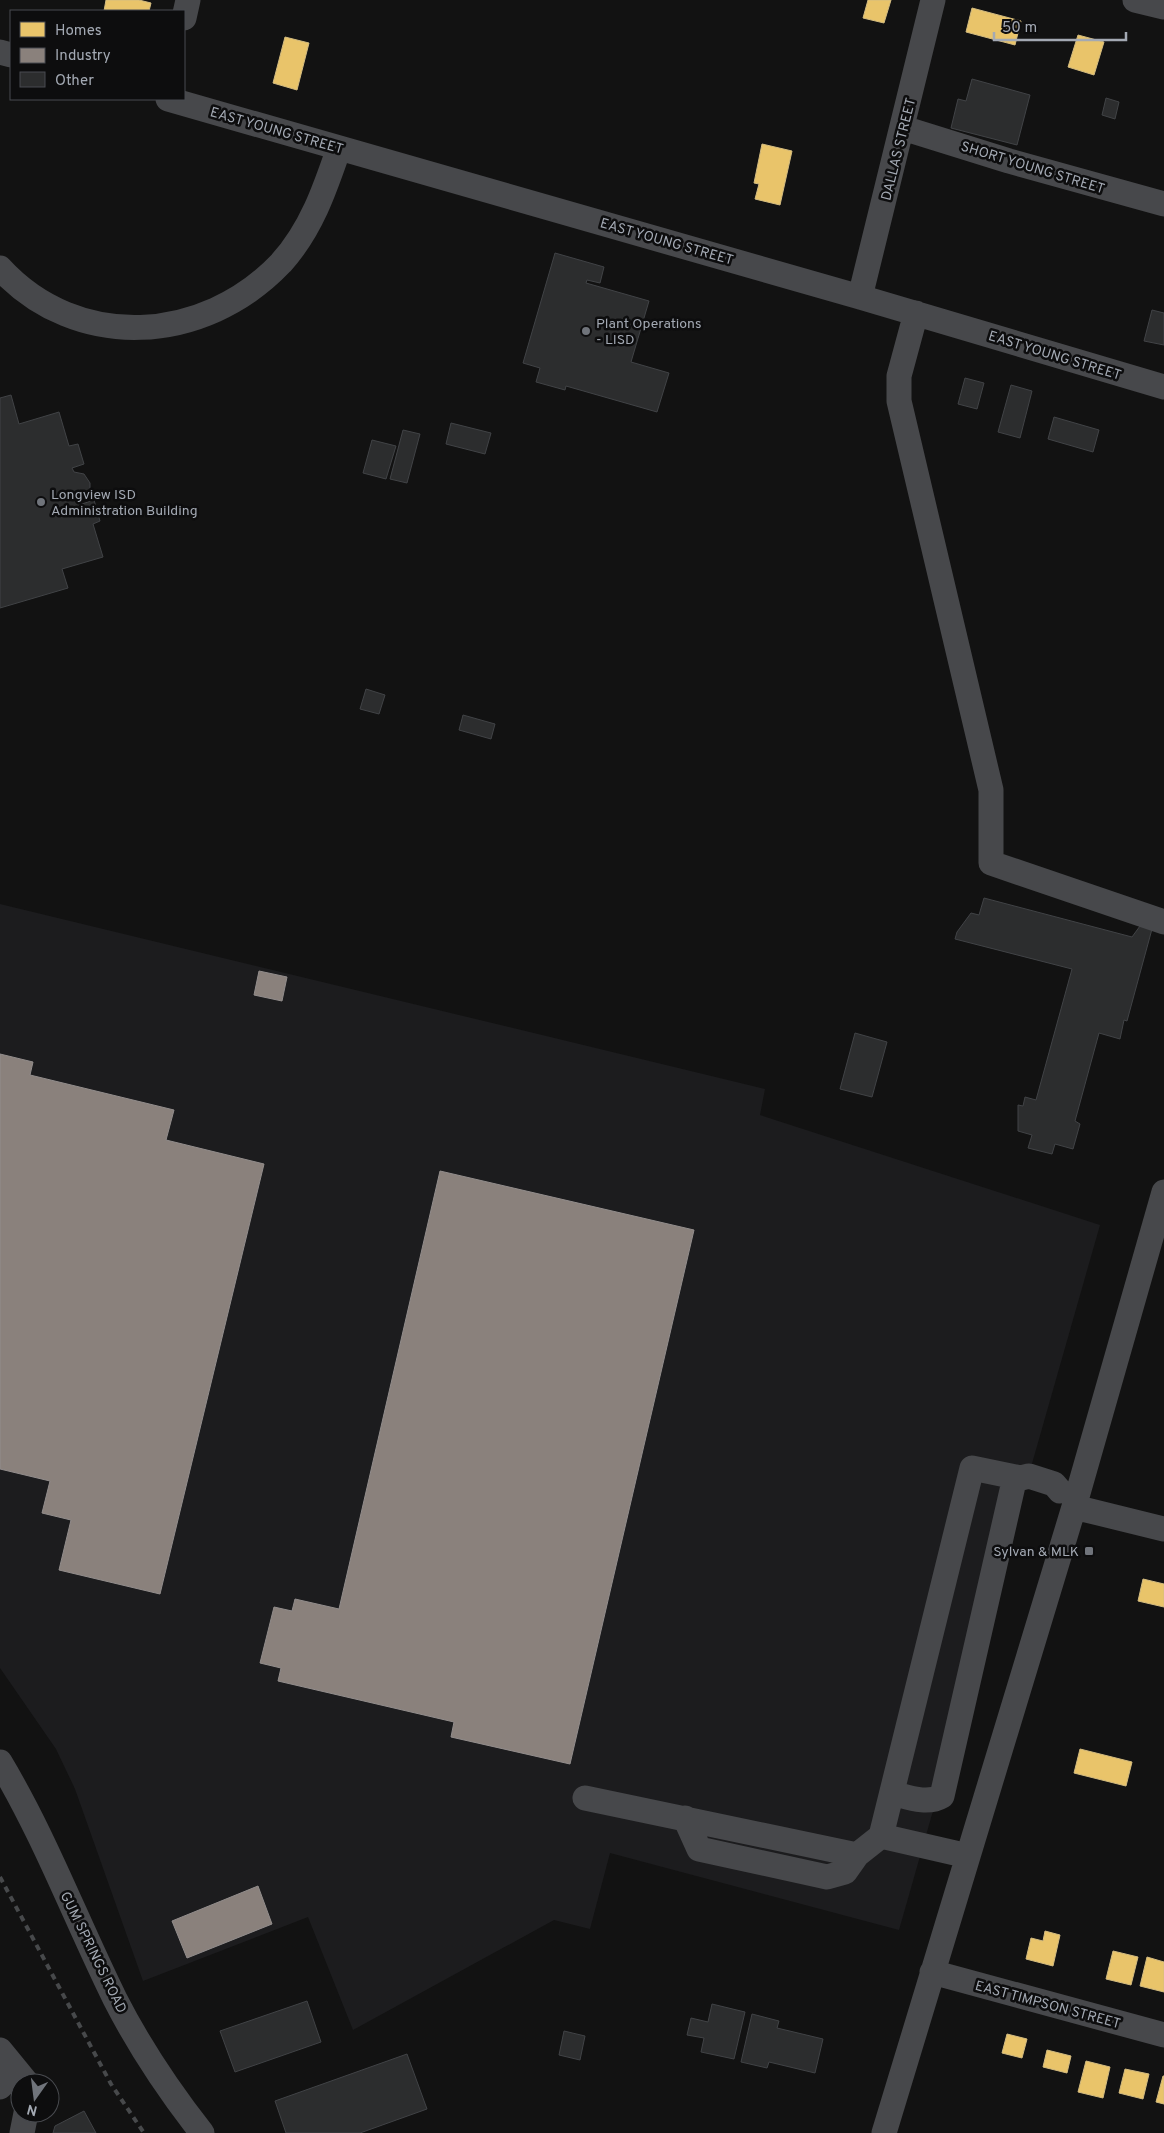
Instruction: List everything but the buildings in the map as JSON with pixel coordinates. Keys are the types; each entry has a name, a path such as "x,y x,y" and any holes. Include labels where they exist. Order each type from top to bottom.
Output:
{"street":[{"path":"185,14 188,0"},
{"name":"DALLAS STREET","path":"860,297 933,0"},
{"path":"1134,0 1164,8"},
{"name":"EAST YOUNG STREET","path":"171,100 916,313 1164,387"},
{"name":"SHORT YOUNG STREET","path":"903,128 1009,161 1164,204"},
{"path":"0,268 27,294 43,305 91,322 156,327 189,320 222,308 237,299 281,262 312,217 339,148"},
{"path":"916,313 899,376 899,401 991,790 991,863 1164,922"},
{"path":"884,2133 968,1856 1070,1498 1164,1192"},
{"path":"585,1798 857,1855 881,1836 972,1468 1018,1478 1028,1486 1164,1529"},
{"path":"892,1793 925,1801 935,1800 942,1796 1018,1478"},
{"name":"GUM SPRINGS ROAD","path":"0,1762 39,1836 115,2000 166,2083 202,2133"},
{"path":"881,1836 968,1856"},
{"name":"EAST TIMPSON STREET","path":"932,1972 1164,2035"},
{"path":"0,2050 12,2073"}],"shaded area":[{"path":"0,904 765,1089 760,1115 1100,1225 899,1930 610,1853 590,1929 554,1920 353,2030 308,1917 143,1981 75,1789 56,1749 0,1668"}],"railway":[{"path":"0,1877 111,2084 144,2133"}],"place":[{"name":"Plant Operations - LISD","path":"586,331"},
{"name":"Longview ISD Administration Building","path":"41,502"},
{"name":"Sylvan & MLK","path":"1089,1551"}]}
